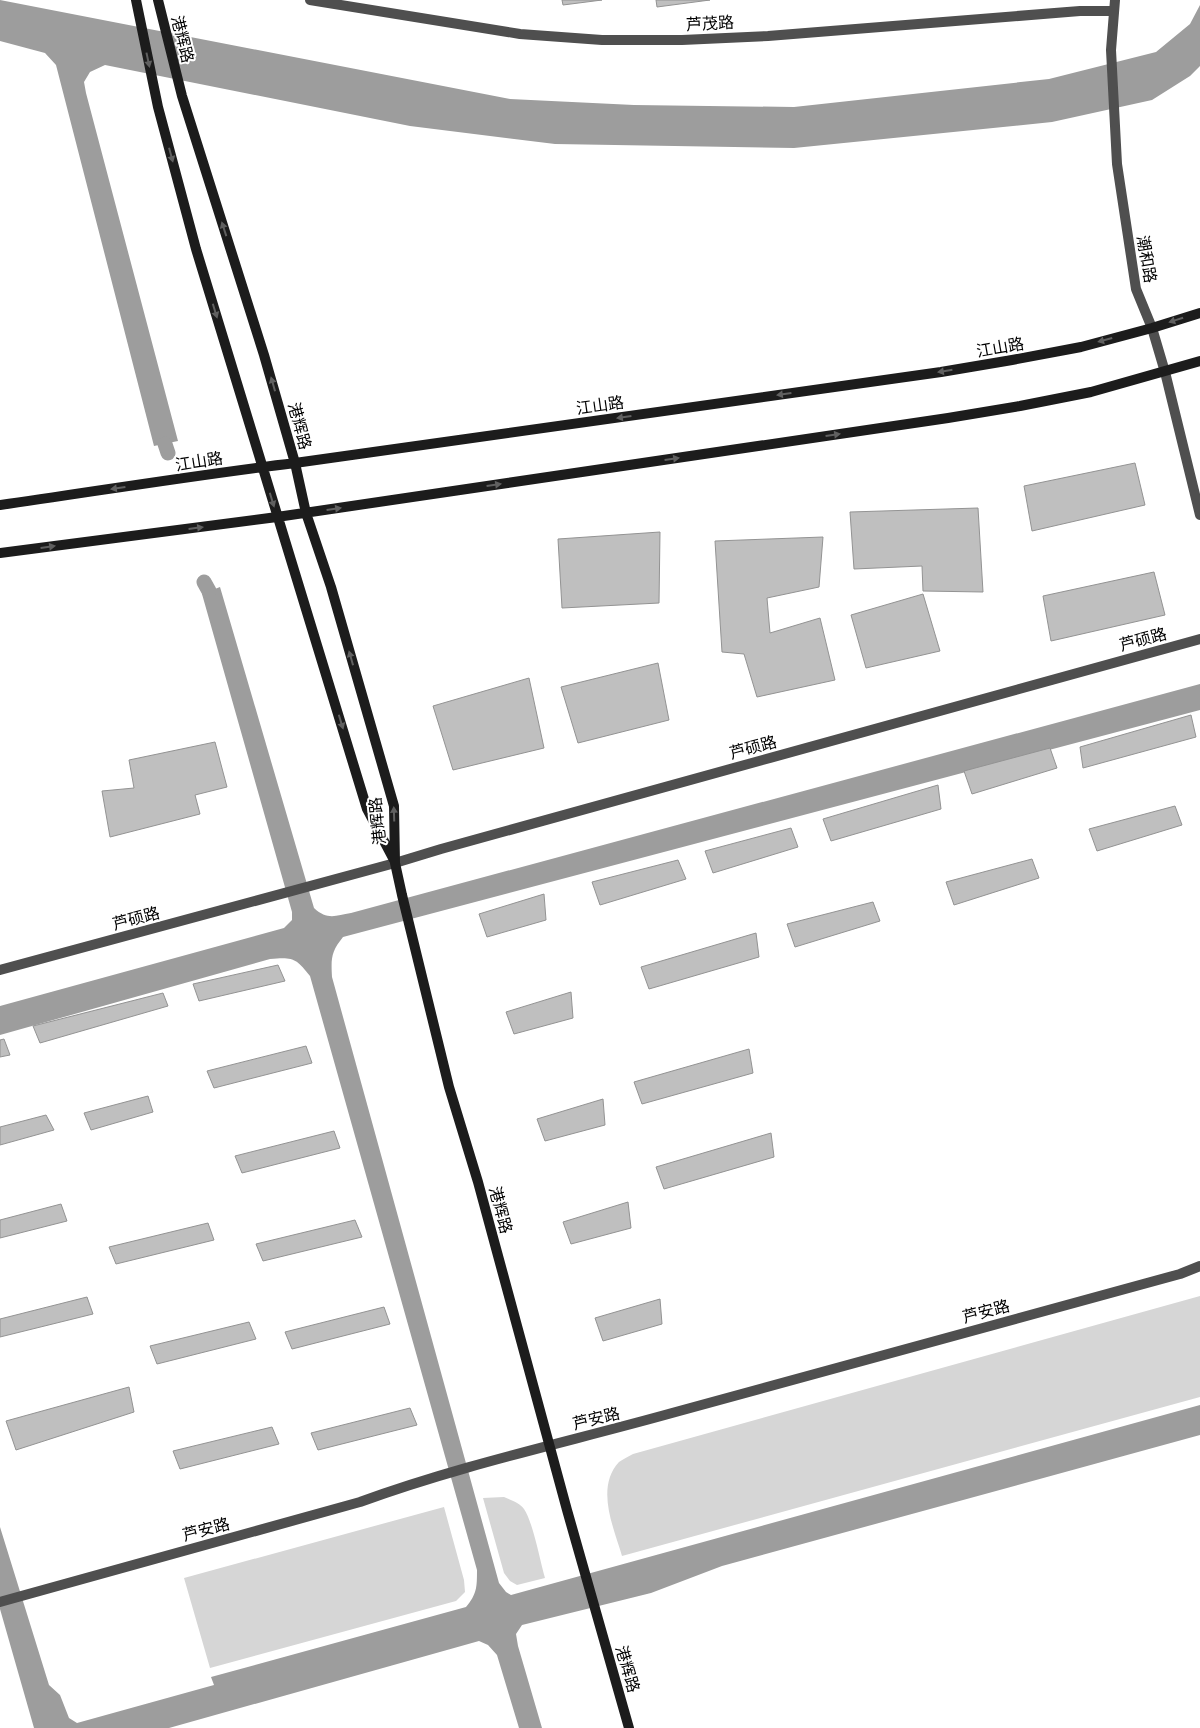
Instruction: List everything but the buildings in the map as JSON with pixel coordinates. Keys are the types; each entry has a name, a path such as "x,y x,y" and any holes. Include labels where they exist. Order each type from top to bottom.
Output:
{"main road":[{"name":"港辉路","path":"136,0 158,107 196,249 367,809 395,863"},
{"name":"港辉路","path":"158,0 182,96 264,355 295,463 306,513 330,587 394,806 395,863 449,1087 478,1182 549,1445 629,1728"},
{"name":"江山路","path":"0,505 941,372 1081,347 1200,313"},
{"path":"0,553 306,513 966,415 1091,392 1200,361"}],"street":[{"name":"芦茂路","path":"310,0 520,34 602,40 682,40 768,36 1080,11 1114,11"},
{"name":"潮和路","path":"1115,0 1111,50 1114,128 1117,164 1136,289 1152,328 1165,372 1200,514"},
{"name":"芦硕路","path":"0,970 395,863 1200,639"},
{"name":"芦安路","path":"0,1602 360,1502 405,1486 549,1445 748,1393 1180,1274 1200,1266"}],"shaded area":[{"path":"0,0 510,99 634,105 794,107 1049,79 1156,52 1190,24 1200,5 1200,66 1190,76 1152,100 1052,122 794,148 555,144 410,126 105,65 90,72 84,82 86,93 178,441 154,446 56,65 45,53 0,41"},
{"path":"220,587 314,908 327,916 351,913 1200,684 1200,710 343,937 336,947 333,956 332,977 499,1583 506,1592 511,1595 1200,1405 1200,1435 722,1566 651,1593 522,1625 516,1634 518,1646 542,1728 519,1728 497,1655 488,1645 479,1641 169,1728 34,1728 0,1609 0,1527 49,1685 60,1695 69,1718 77,1723 214,1685 211,1677 466,1607 474,1594 476,1586 477,1570 310,976 305,970 293,960 284,958 270,959 0,1035 0,1006 284,928 292,920 292,912 202,594"},
{"path":"1200,1296 1200,1397 622,1556 608,1508 608,1484 612,1472 619,1462 633,1454"},
{"path":"504,1497 524,1509 533,1532 545,1578 517,1585 510,1581 504,1573 483,1498"},
{"path":"444,1507 464,1580 465,1592 456,1601 210,1668 184,1578"}],"waterway":[{"path":"165,444 168,453"},
{"path":"204,582 209,591"}]}
